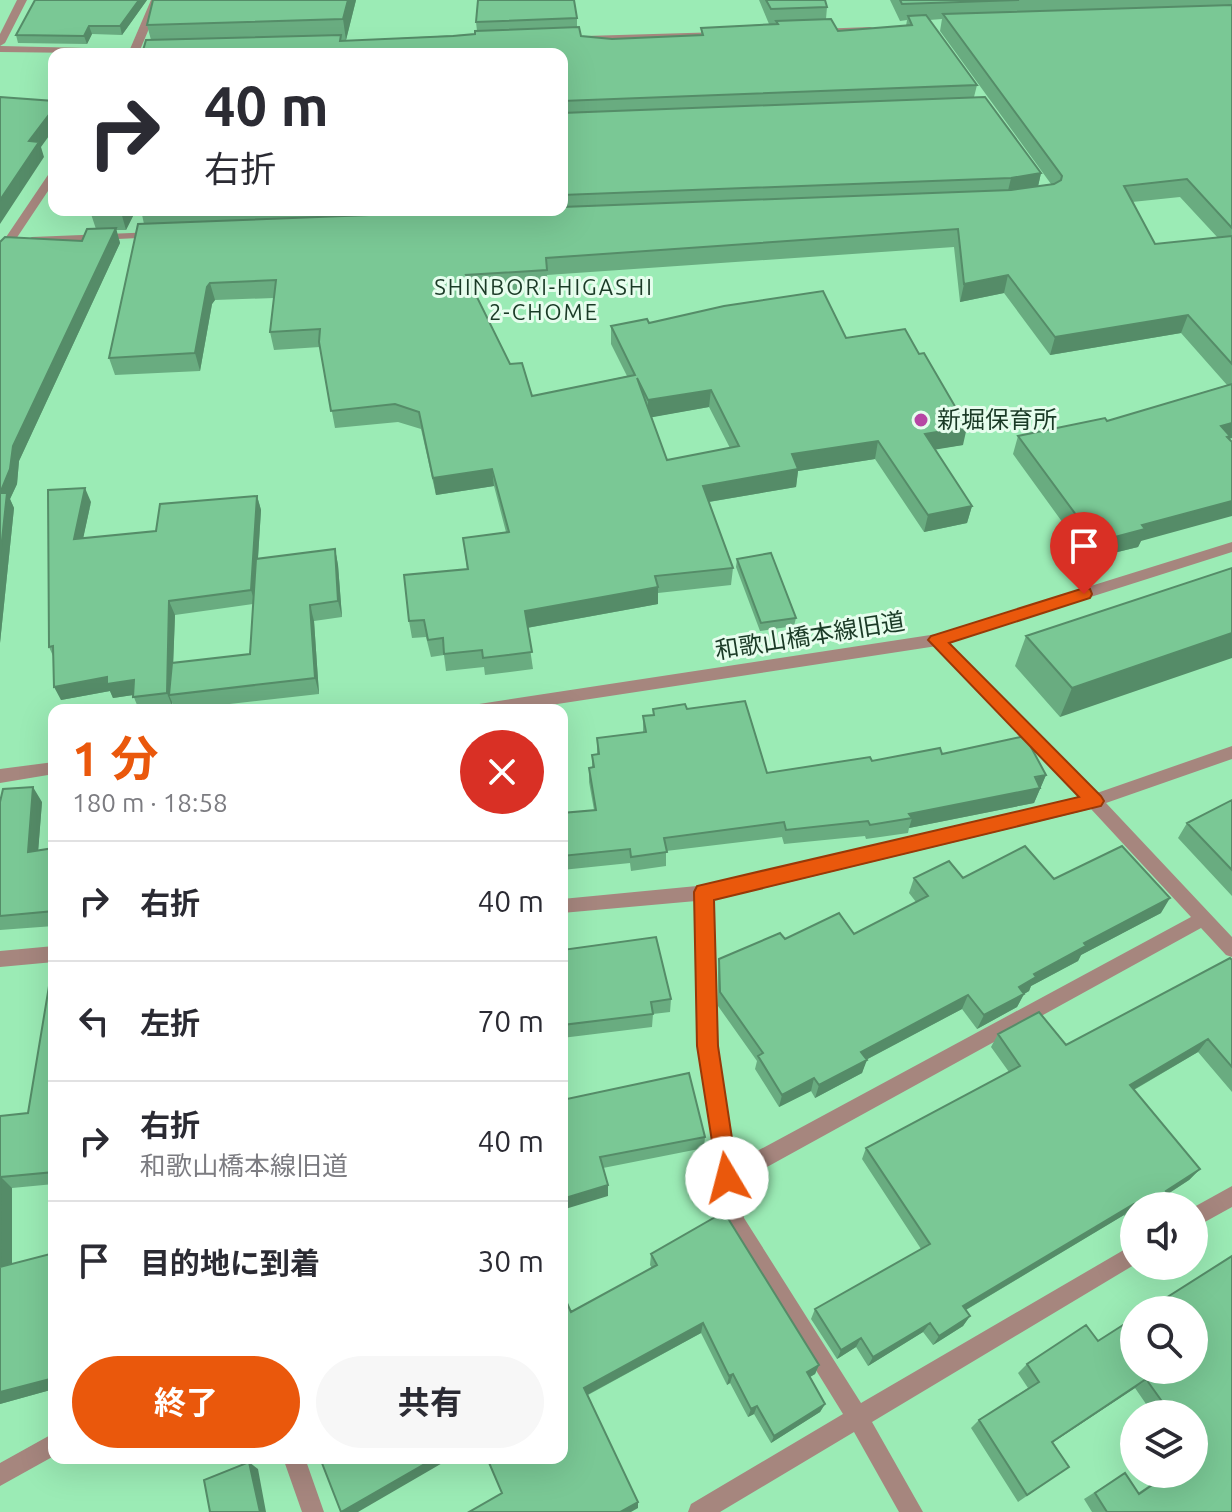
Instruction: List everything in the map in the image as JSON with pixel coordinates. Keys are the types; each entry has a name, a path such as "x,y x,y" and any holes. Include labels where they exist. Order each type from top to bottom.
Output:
{"street":[{"path":"22,0 0,46 48,49"},
{"path":"136,48 156,0"},
{"path":"802,32 881,29"},
{"path":"579,39 738,34"},
{"path":"0,255 48,183"},
{"path":"10,241 168,235"},
{"name":"和歌山橋本線旧道","path":"518,704 937,640 1232,547"},
{"path":"937,640 1232,949"},
{"path":"568,905 728,890 1094,801 1232,752"},
{"path":"0,768 48,766"},
{"path":"0,776 48,767"},
{"path":"704,892 707,1046 734,1221 858,1418 912,1512"},
{"path":"727,1178 1204,918"},
{"path":"0,959 48,955"},
{"path":"1208,1210 1232,1196"},
{"path":"699,1512 1120,1262"},
{"path":"0,1475 48,1447"},
{"path":"296,1464 313,1512"}],"building":[{"path":"35,0 139,0 120,26 89,26 84,36 16,35"},
{"path":"153,0 348,0 343,19 147,25"},
{"path":"478,0 574,0 577,18 476,22"},
{"path":"766,0 825,0 827,7 771,9"},
{"path":"900,0 1019,0 902,4"},
{"path":"1232,5 1232,228 1187,179 1124,186 1155,244 1232,236 1232,364 1188,315 1055,337 1008,275 964,284 958,229 546,258 547,270 466,275 510,364 522,363 532,396 635,375 611,326 647,319 649,323 724,306 823,291 846,338 905,329 919,354 924,353 967,427 925,434 972,506 928,515 878,441 792,454 798,469 703,486 733,568 655,576 658,587 525,611 532,652 483,658 482,650 444,654 443,638 428,640 424,620 409,621 404,575 468,569 463,538 509,532 492,469 433,478 419,412 395,404 331,411 319,342 320,329 270,332 276,280 210,283 195,353 109,358 138,224 344,216 568,216 568,207 1011,190 1054,184 1062,176 943,14","holes":["637,378 648,400 711,390 739,446 667,460"]},
{"path":"926,15 977,85 568,101 568,48 144,48 146,40 341,35 340,41 579,27 581,36 612,39 703,35 701,28 831,19 838,31 912,25 908,16"},
{"path":"0,97 48,101 48,116 29,141 39,142 0,200"},
{"path":"985,97 1041,173 1011,178 568,195 568,113"},
{"path":"116,228 13,446 10,469 0,493 0,242 5,237 82,241 87,229"},
{"path":"1232,384 1232,423 1221,426 1232,442 1232,501 1142,525 1145,529 1096,542 1018,436 1105,418 1107,421"},
{"path":"85,488 74,539 156,531 160,504 257,496 251,590 169,601 167,693 133,697 134,680 107,684 107,677 54,687 53,646 49,647 48,490"},
{"path":"0,493 7,493 0,559"},
{"path":"335,549 338,601 310,605 315,678 169,695 172,663 250,654 256,559"},
{"path":"771,553 796,618 761,623 737,559"},
{"path":"1232,568 1232,633 1072,688 1026,636"},
{"path":"745,701 767,773 870,757 872,761 940,748 942,754 1025,736 1046,775 1035,777 1040,788 909,814 912,818 870,825 868,821 786,830 784,822 664,838 667,852 631,857 630,849 568,855 568,812 596,810 589,768 594,767 592,755 599,754 597,738 646,732 643,716 654,715 653,709 685,704 687,709"},
{"path":"33,787 28,852 48,849 48,912 0,916 0,802 3,789"},
{"path":"1232,800 1232,870 1187,823"},
{"path":"1025,846 1054,879 1122,846 1170,898 1084,943 1086,946 1034,974 1036,977 1019,987 1024,994 984,1015 968,995 861,1052 867,1060 819,1085 814,1078 782,1095 758,1056 763,1053 720,992 719,959 780,933 785,939 839,913 854,934 928,896 914,878 949,861 963,878"},
{"path":"656,937 671,999 651,1002 653,1014 568,1024 568,949"},
{"path":"1230,958 1232,960 1232,1067 1208,1039 1130,1085 1200,1169 1167,1192 1120,1192 1120,1212 963,1306 970,1316 939,1336 930,1323 873,1357 861,1338 841,1350 815,1309 930,1244 866,1148 1020,1066 998,1034 1039,1012 1066,1045"},
{"path":"48,992 48,1173 1,1177 0,1267 0,1116 28,1113"},
{"path":"689,1073 705,1137 600,1157 608,1185 568,1197 568,1099"},
{"path":"724,1212 819,1365 807,1372 825,1404 774,1436 757,1406 751,1409 733,1374 729,1376 703,1323 584,1388 638,1502 620,1512 469,1512 502,1493 490,1464 568,1464 568,1305 571,1312 657,1265 651,1254"},
{"path":"48,1255 48,1380 0,1392 0,1267"},
{"path":"1232,1256 1232,1512 1107,1512 1095,1493 1120,1476 1120,1488 1135,1488 1139,1494 1148,1488 1208,1488 1208,1400 1161,1400 1150,1384 1208,1384 1208,1296 1169,1296 1194,1280 1208,1280 1208,1271"},
{"path":"1086,1325 1098,1341 1120,1327 1120,1384 1139,1384 1052,1442 1069,1467 1027,1495 979,1420 1039,1382 1027,1364"},
{"path":"249,1464 260,1512 210,1512 204,1480"},
{"path":"322,1464 425,1464 341,1512"}],"place":[{"name":"新堀保育所","path":"921,420"}],"district":[{"name":"SHINBORI-HIGASHI 2-CHOME","path":"544,300"}],"route":[{"path":"727,1178 707,1046 704,892 728,890 1094,801 937,640 1084,594"}]}
